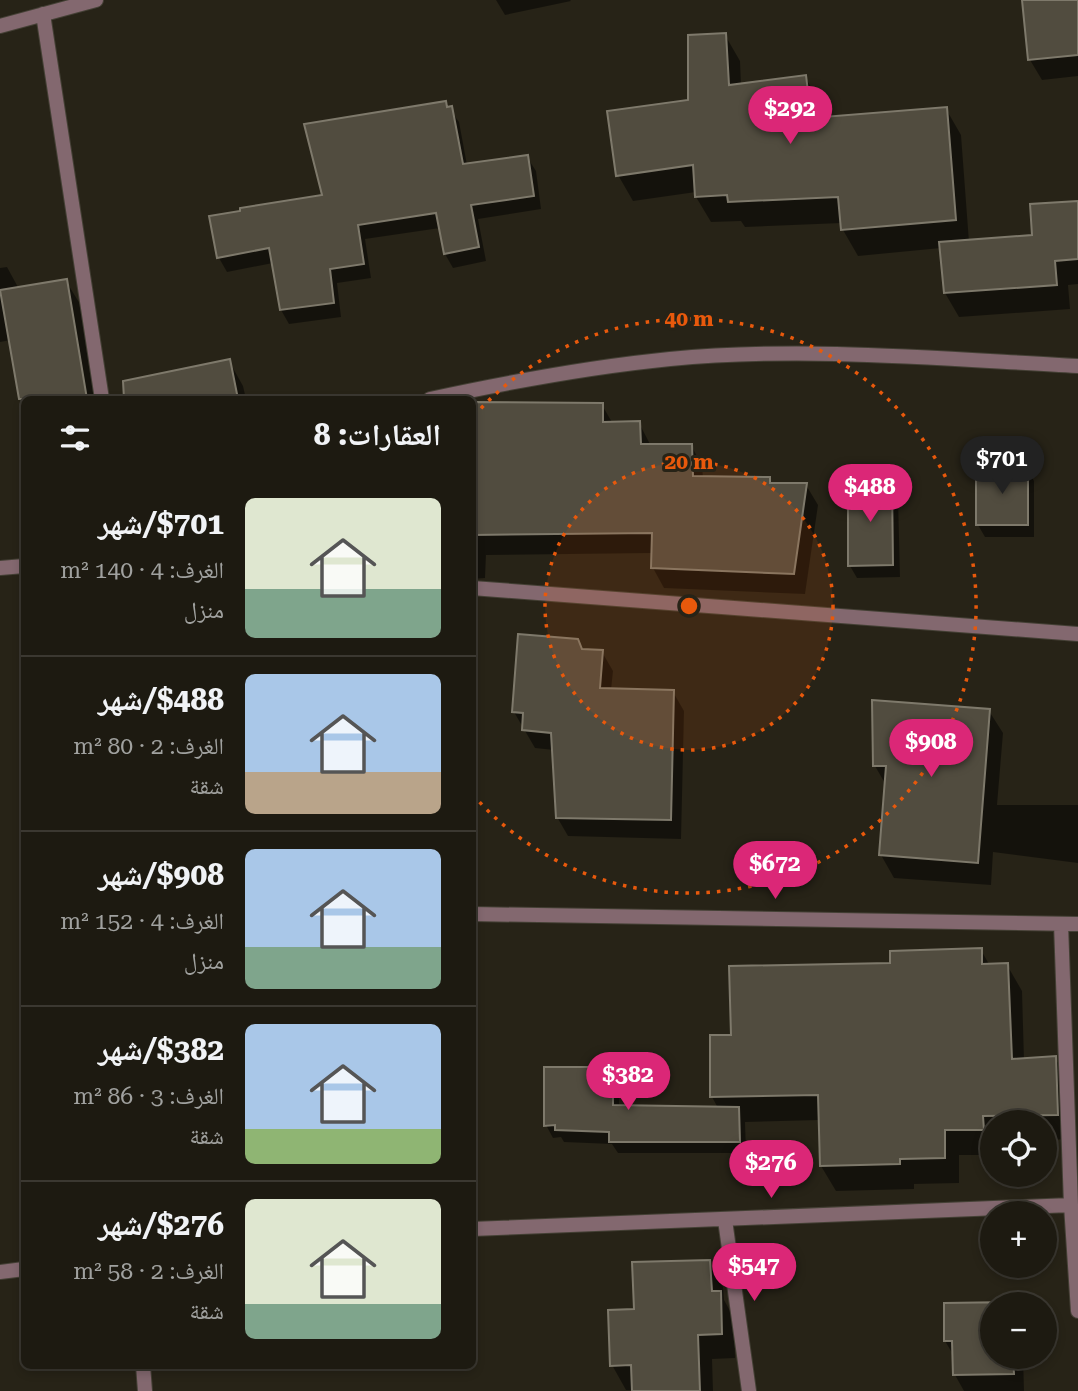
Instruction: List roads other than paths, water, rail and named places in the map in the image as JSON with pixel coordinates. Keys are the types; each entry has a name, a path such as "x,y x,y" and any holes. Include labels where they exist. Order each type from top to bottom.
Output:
{"street":[{"path":"0,26 96,0"},
{"path":"43,14 102,396"},
{"path":"445,396 543,376 672,359 786,355 864,356 1078,366"},
{"path":"0,568 21,566"},
{"path":"476,588 1078,635"},
{"path":"476,914 1078,924"},
{"path":"1061,924 1071,1205 1078,1311"},
{"path":"476,1229 1071,1205"},
{"path":"725,1220 749,1391"},
{"path":"0,1272 21,1269"},
{"path":"143,1369 145,1391"}]}
